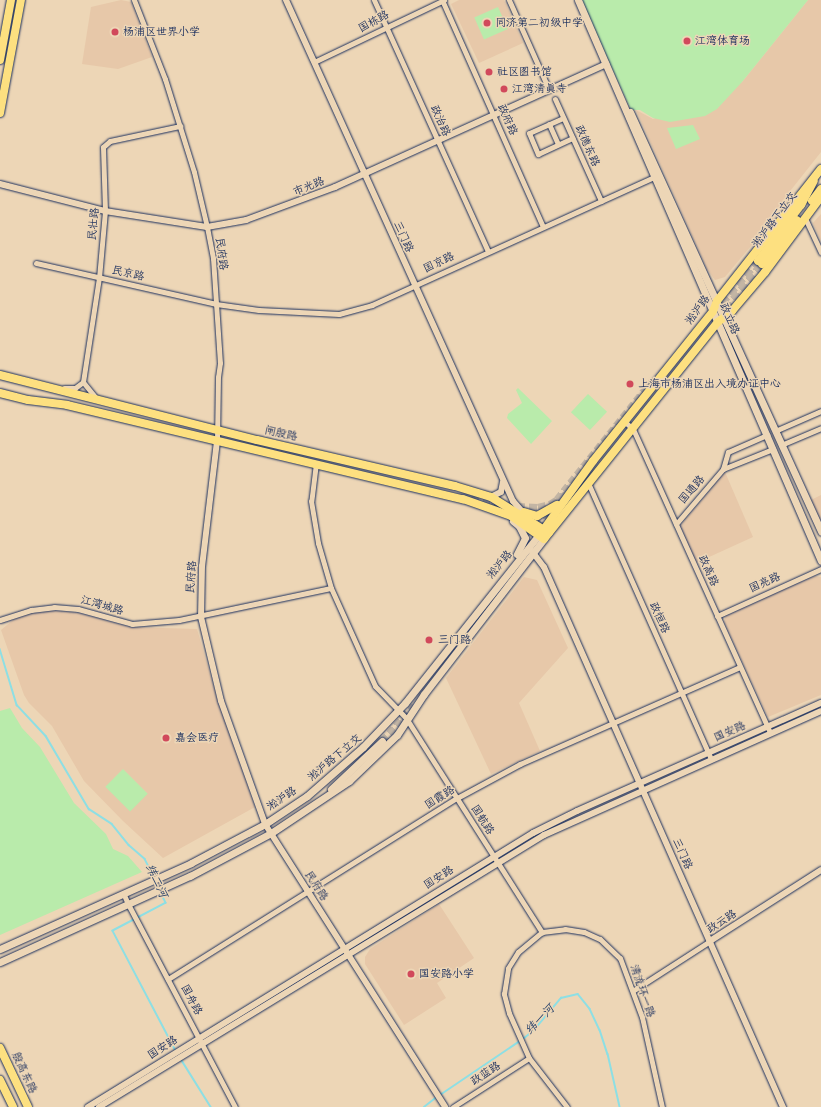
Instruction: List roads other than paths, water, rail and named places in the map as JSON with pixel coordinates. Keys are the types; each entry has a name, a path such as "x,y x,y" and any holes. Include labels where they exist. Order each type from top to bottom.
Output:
{"main road":[{"path":"0,60 11,0"},
{"path":"0,112 21,0"},
{"name":"政立路","path":"578,0 657,176 717,301 722,320 767,436 821,561"},
{"name":"淞沪路下立交","path":"821,170 801,205 760,263 821,189"},
{"name":"淞沪路","path":"544,534 565,498 624,421 713,311 717,301 821,170"},
{"name":"政立路","path":"657,176 713,311 722,320 821,532"},
{"name":"淞沪路","path":"0,962 154,893 271,833 317,800 341,787 372,760 397,735 406,718 531,550 589,485 821,197"},
{"name":"闸殷路","path":"0,375 60,389 105,403 257,440 448,484 491,497 529,518 544,534"},
{"name":"闸殷路","path":"0,393 28,400 67,405 463,499 502,512 544,534"},
{"path":"176,420 184,426 184,429 178,432"},
{"path":"257,440 252,442 252,446 263,451"},
{"path":"309,451 439,487 342,470"},
{"path":"502,503 537,516 550,510 565,498"},
{"path":"502,512 519,526 525,538 524,545 507,573"},
{"name":"淞沪路","path":"0,949 150,883 265,824 307,796 362,747 398,710 507,573 531,550"},
{"name":"淞沪路下立交","path":"307,796 380,738 317,800"},
{"name":"殷高东路","path":"0,1048 28,1107"},
{"path":"0,1080 13,1107"}],"street":[{"name":"民府路","path":"134,0 165,79 180,126 194,172 213,258 220,363 218,377 217,441 202,566 201,617 221,701 265,824 443,1104"},
{"name":"三门路","path":"286,0 363,174 504,480 518,509 529,518"},
{"name":"政治路","path":"374,0 488,251"},
{"name":"国栋路","path":"314,62 443,0"},
{"name":"政府路","path":"443,0 543,227"},
{"path":"509,0 550,90"},
{"name":"市光路","path":"0,184 105,211 207,227 263,215 363,174 606,64"},
{"name":"政德东路","path":"555,99 602,201"},
{"path":"563,118 529,133 538,154 573,138"},
{"path":"549,124 558,144"},
{"name":"民壮路","path":"83,382 99,278 105,211 105,144 180,126"},
{"name":"国京路","path":"216,304 259,310 339,314 359,310 657,176"},
{"path":"805,218 821,253"},
{"name":"民京路","path":"36,263 216,304"},
{"path":"60,389 75,388 83,382 93,395 105,403"},
{"path":"775,431 821,411"},
{"name":"政高路","path":"624,421 633,429 768,730"},
{"path":"781,445 821,428"},
{"name":"国通路","path":"676,524 723,469 728,452 767,436"},
{"name":"国通路","path":"723,469 773,449"},
{"name":"国航路","path":"316,464 311,501 318,543 331,588 375,686 406,718 542,932"},
{"path":"491,497 501,492 504,480"},
{"name":"政恒路","path":"589,485 710,756"},
{"name":"三门路","path":"531,550 544,567 783,1107"},
{"name":"国亮路","path":"717,616 821,569"},
{"name":"江湾城路","path":"0,620 31,610 54,606 78,609 132,624 201,617 331,588"},
{"name":"国霞路","path":"168,979 309,893 456,798 520,764 740,667"},
{"name":"国安路","path":"187,1048 203,1043 346,951 558,820 640,784 710,756 768,730 821,703"},
{"name":"国安路","path":"768,730 821,711"},
{"name":"国安路","path":"495,859 643,790 710,756"},
{"name":"政云路","path":"634,990 821,870"},
{"path":"124,895 128,904"},
{"name":"国舟路","path":"128,904 203,1043 235,1107"},
{"name":"清流环一路","path":"542,932 574,930 600,939 620,958 634,990 662,1107"},
{"path":"542,932 518,952 506,974 504,994 509,1013 529,1058 567,1107"},
{"name":"国安路","path":"99,1107 187,1048 199,1037 346,951"},
{"name":"政蓝路","path":"453,1107 529,1058"},
{"name":"国安路","path":"88,1107 170,1059"}],"waterway":[{"name":"纬二河","path":"0,649 17,705 46,736 89,809 112,824 129,845 145,859 154,877"},
{"name":"纬二河","path":"160,891 166,903 113,931 176,1051"},
{"name":"纬一河","path":"523,1039 534,1030 561,998 578,994 590,1009 600,1030 608,1054 620,1107"},
{"name":"纬一河","path":"440,1095 520,1041"},
{"name":"纬二河","path":"181,1059 211,1107"},
{"name":"纬一河","path":"424,1107 437,1097"}],"tunnel":[{"path":"714,312 758,261"},
{"path":"718,318 762,264"},
{"path":"527,545 557,499 649,384 657,378"},
{"path":"517,507 538,508 550,505 569,493"},
{"path":"471,498 508,508"},
{"path":"382,741 414,705"}],"place":[{"name":"同济第二初级中学","path":"487,23"},
{"name":"杨浦区世界小学","path":"115,32"},
{"name":"江湾体育场","path":"687,41"},
{"name":"社区图书馆","path":"489,72"},
{"name":"江湾清真寺","path":"504,89"},
{"name":"上海市杨浦区出入境办证中心","path":"630,384"},
{"name":"三门路","path":"429,640"},
{"name":"嘉会医疗","path":"166,738"},
{"name":"国安路小学","path":"411,974"}]}
